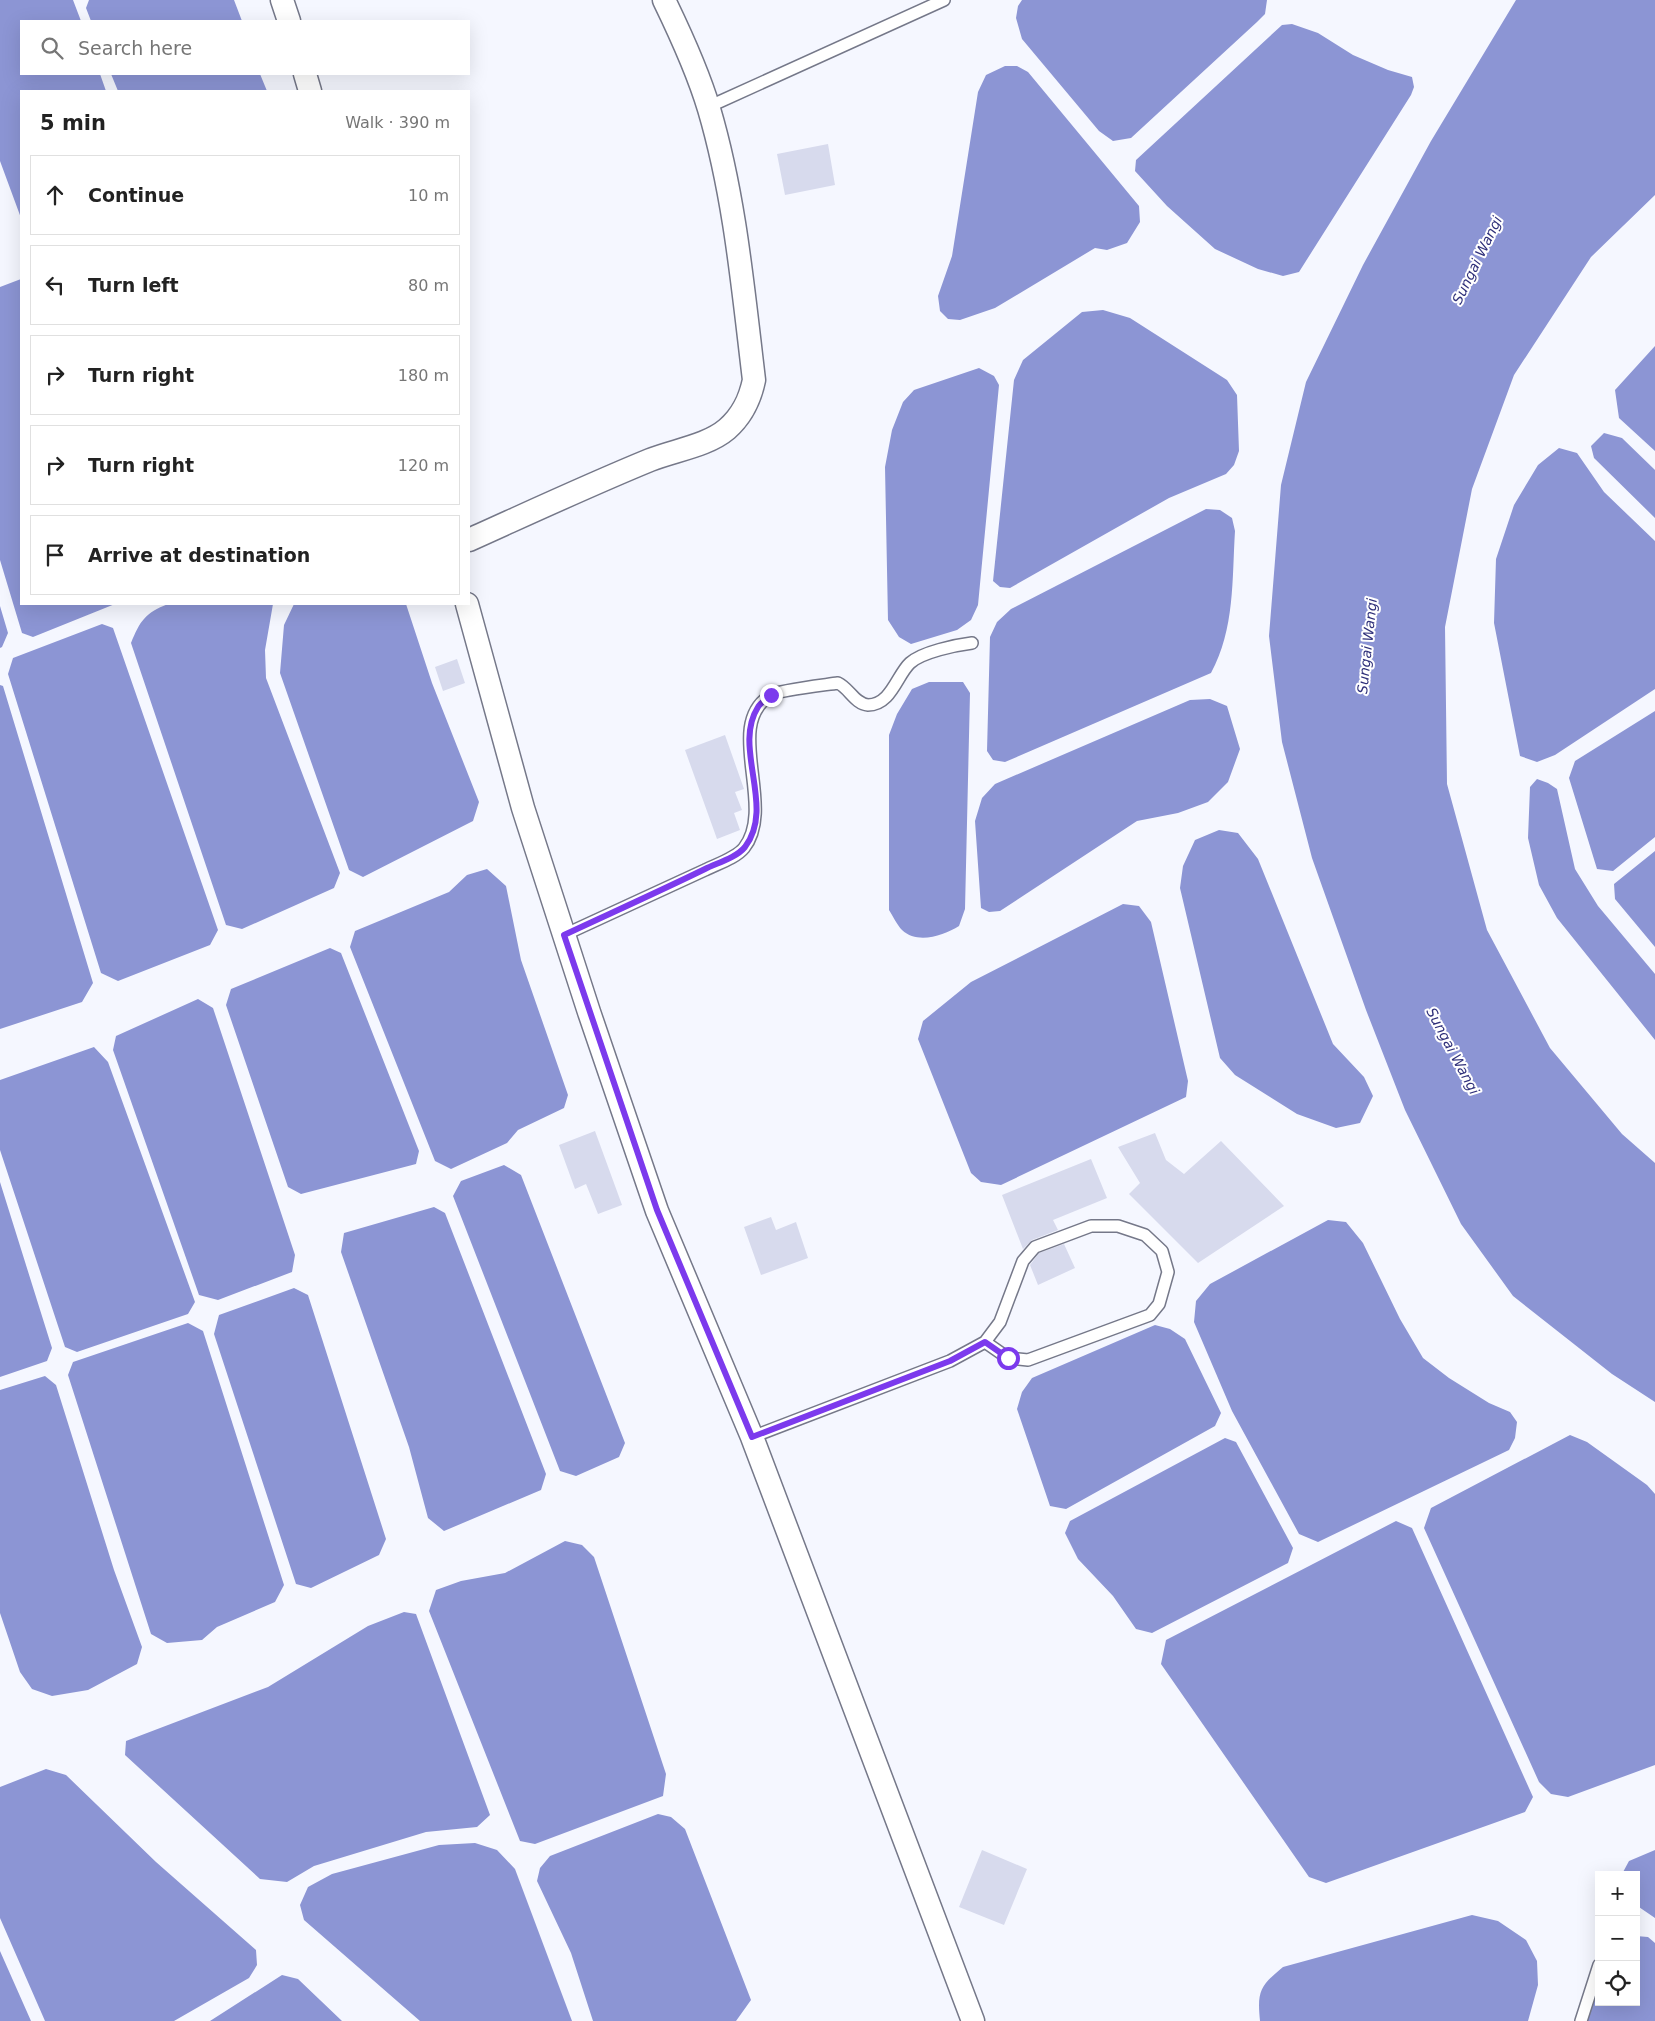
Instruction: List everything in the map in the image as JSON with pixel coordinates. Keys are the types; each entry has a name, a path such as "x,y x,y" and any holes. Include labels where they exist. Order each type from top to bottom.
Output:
{"street":[{"path":"282,0 289,20"},
{"path":"470,540 652,459 713,438 727,429 745,408 751,395 754,380 739,250 717,140 708,108 678,30 664,0"},
{"path":"305,75 310,90"},
{"path":"466,605 522,808 657,1210 752,1437 973,2021"}],"lane":[{"path":"708,108 944,0"},
{"path":"564,935 707,869 743,849 749,841 757,815 749,736 752,720 758,706 771,695 838,683 845,686 857,701 867,705 876,703 897,684 903,671 911,662 942,650 972,643"},
{"path":"752,1437 950,1361 985,1342 1000,1322 1023,1261 1035,1247 1091,1226 1118,1226 1145,1235 1162,1251 1168,1272 1159,1304 1150,1315 1028,1360 1008,1358 985,1342"},
{"path":"1581,2021 1595,1977"}],"water":[{"path":"0,0 73,0 81,20 20,20 20,75 100,75 106,90 20,90 20,215 0,161"},
{"path":"89,0 234,0 242,20 91,20 86,8"},
{"path":"1022,0 1267,0 1265,14 1131,138 1113,141 1099,131 1022,39 1016,18 1018,6"},
{"name":"Sungai Wangi","path":"1516,0 1655,0 1655,195 1591,257 1514,375 1472,489 1445,627 1447,784 1487,930 1550,1048 1622,1134 1655,1163 1655,1402 1612,1374 1513,1296 1461,1224 1405,1110 1366,1010 1312,858 1282,742 1269,636 1281,485 1306,382 1363,265 1431,141"},
{"path":"1292,24 1318,33 1353,55 1388,70 1412,77 1414,87 1411,95 1299,272 1283,276 1258,269 1215,249 1167,206 1135,171 1136,160 1282,25"},
{"path":"1005,66 1017,66 1028,72 1139,206 1140,222 1127,243 1107,250 1095,248 995,308 960,320 948,319 940,311 938,296 952,256 978,92 986,75"},
{"path":"111,75 260,75 267,90 118,90"},
{"path":"20,279 20,605 113,605 33,637 22,633 0,560 0,287"},
{"path":"1103,310 1130,318 1227,380 1237,395 1239,451 1234,465 1226,474 1169,498 1010,588 1000,587 993,581 1014,380 1023,360 1082,312"},
{"path":"1655,346 1655,451 1619,418 1615,390"},
{"path":"979,368 994,376 999,385 978,605 971,620 957,630 911,644 899,637 888,620 885,467 892,430 903,402 914,390"},
{"path":"1604,433 1622,438 1655,470 1655,518 1594,458 1591,446"},
{"path":"1559,448 1577,453 1604,492 1655,541 1655,689 1555,755 1537,762 1520,756 1494,623 1496,559 1514,505 1538,465"},
{"path":"1206,509 1220,510 1232,518 1235,531 1231,604 1224,639 1211,673 1005,762 993,760 987,751 990,637 997,622 1011,609"},
{"path":"166,605 273,605 265,650 266,678 340,873 334,888 242,929 226,925 131,643 141,623 154,611"},
{"path":"294,605 406,605 432,683 479,802 473,821 363,877 349,870 280,673 284,625"},
{"path":"0,606 8,633 0,648"},
{"path":"102,624 113,628 218,930 210,945 118,981 101,973 8,674 13,658"},
{"path":"929,682 963,682 970,693 965,909 959,926 946,933 923,938 908,935 902,930 889,910 889,735 897,714 912,689"},
{"path":"0,685 3,686 93,983 82,1002 0,1029"},
{"path":"1210,699 1227,706 1240,749 1228,782 1208,802 1178,813 1137,821 1000,911 989,912 981,908 975,821 982,798 995,784 1190,700"},
{"path":"1655,711 1655,837 1613,871 1597,869 1569,778 1575,761"},
{"path":"1537,779 1557,789 1575,869 1598,906 1655,974 1655,1040 1557,918 1539,885 1528,838 1530,787"},
{"path":"1219,830 1238,833 1258,859 1333,1044 1364,1077 1373,1096 1360,1123 1336,1128 1297,1114 1235,1075 1220,1058 1180,888 1183,866 1195,840"},
{"path":"1655,851 1655,947 1615,899 1614,884"},
{"path":"487,869 506,886 521,960 568,1095 564,1108 518,1130 507,1143 451,1169 435,1161 350,947 355,931 449,892 467,875"},
{"path":"1123,904 1139,906 1151,922 1188,1081 1186,1097 1001,1185 981,1182 971,1173 918,1039 923,1021 971,982"},
{"path":"330,948 341,953 419,1151 416,1164 301,1194 288,1187 226,1005 231,989"},
{"path":"198,999 213,1008 295,1255 292,1272 218,1300 199,1295 113,1050 116,1036"},
{"path":"94,1047 108,1062 195,1302 188,1314 77,1352 65,1347 0,1150 0,1080"},
{"path":"504,1165 521,1175 625,1443 619,1457 576,1476 560,1471 453,1196 461,1181"},
{"path":"0,1182 52,1348 47,1361 0,1377"},
{"path":"434,1207 445,1213 546,1474 541,1490 444,1531 428,1518 409,1447 341,1252 344,1233"},
{"path":"1328,1220 1346,1222 1363,1243 1400,1319 1423,1358 1449,1378 1489,1403 1510,1412 1517,1422 1515,1438 1509,1450 1318,1542 1299,1534 1232,1411 1194,1322 1196,1301 1210,1284"},
{"path":"294,1288 308,1295 386,1539 379,1555 311,1588 296,1584 214,1334 219,1315"},
{"path":"188,1323 203,1331 284,1585 275,1602 217,1627 202,1640 167,1643 151,1634 68,1375 73,1362"},
{"path":"1155,1325 1170,1329 1185,1339 1221,1413 1215,1426 1066,1509 1050,1506 1017,1409 1022,1392 1032,1378"},
{"path":"45,1376 56,1385 114,1570 142,1647 137,1664 88,1690 52,1696 32,1689 20,1672 0,1613 0,1390"},
{"path":"1570,1435 1587,1442 1647,1485 1655,1494 1655,1765 1568,1797 1551,1794 1539,1782 1424,1528 1431,1508"},
{"path":"1225,1438 1236,1442 1293,1548 1288,1563 1152,1633 1136,1629 1113,1596 1078,1559 1065,1533 1070,1521"},
{"path":"1396,1521 1412,1528 1533,1797 1525,1812 1326,1883 1309,1877 1161,1664 1166,1640"},
{"path":"565,1541 582,1545 594,1557 666,1774 663,1796 535,1844 520,1841 429,1611 436,1590 461,1581 505,1573"},
{"path":"404,1612 416,1614 490,1815 477,1827 426,1832 314,1866 287,1882 260,1879 125,1755 126,1741 268,1687 368,1626"},
{"path":"46,1769 66,1775 156,1862 256,1950 257,1965 249,1978 174,2021 45,2021 0,1918 0,1787"},
{"path":"658,1814 671,1817 685,1829 751,2000 736,2021 593,2021 571,1953 537,1881 540,1868 550,1856"},
{"path":"475,1843 497,1850 515,1869 572,2021 420,2021 304,1920 300,1905 308,1887 332,1874 439,1845"},
{"path":"1655,1850 1655,1918 1640,1908 1640,1871 1624,1871 1629,1861"},
{"path":"1472,1915 1498,1921 1526,1940 1537,1961 1538,1985 1528,2021 1260,2021 1259,2003 1262,1990 1269,1979 1283,1967"},
{"path":"1640,1936 1648,1937 1655,1943 1655,2021 1586,2021 1595,1986 1595,2006 1640,2006"},
{"path":"0,1951 31,2021 0,2021"},
{"path":"282,1975 298,1979 342,2021 210,2021"}],"building":[{"path":"828,144 835,185 785,195 777,154"},
{"path":"457,659 465,683 443,691 435,667"},
{"path":"725,735 744,789 735,792 742,810 734,813 740,830 717,839 685,750"},
{"path":"595,1131 622,1205 598,1214 586,1184 575,1189 559,1145"},
{"path":"1155,1133 1166,1160 1184,1174 1221,1141 1284,1206 1198,1263 1129,1194 1140,1183 1118,1147"},
{"path":"1091,1159 1107,1198 1053,1220 1058,1230 1032,1240 1023,1249 1002,1195"},
{"path":"771,1217 776,1230 796,1222 808,1258 761,1275 744,1227"},
{"path":"1064,1244 1075,1268 1038,1285 1030,1265 1039,1253"},
{"path":"982,1850 1027,1869 1004,1925 959,1907"}],"route":[{"path":"771,695 758,706 752,720 749,736 757,815 749,841 743,849 699,872 564,935 657,1210 752,1437 950,1361 985,1342 1008,1358"}]}
